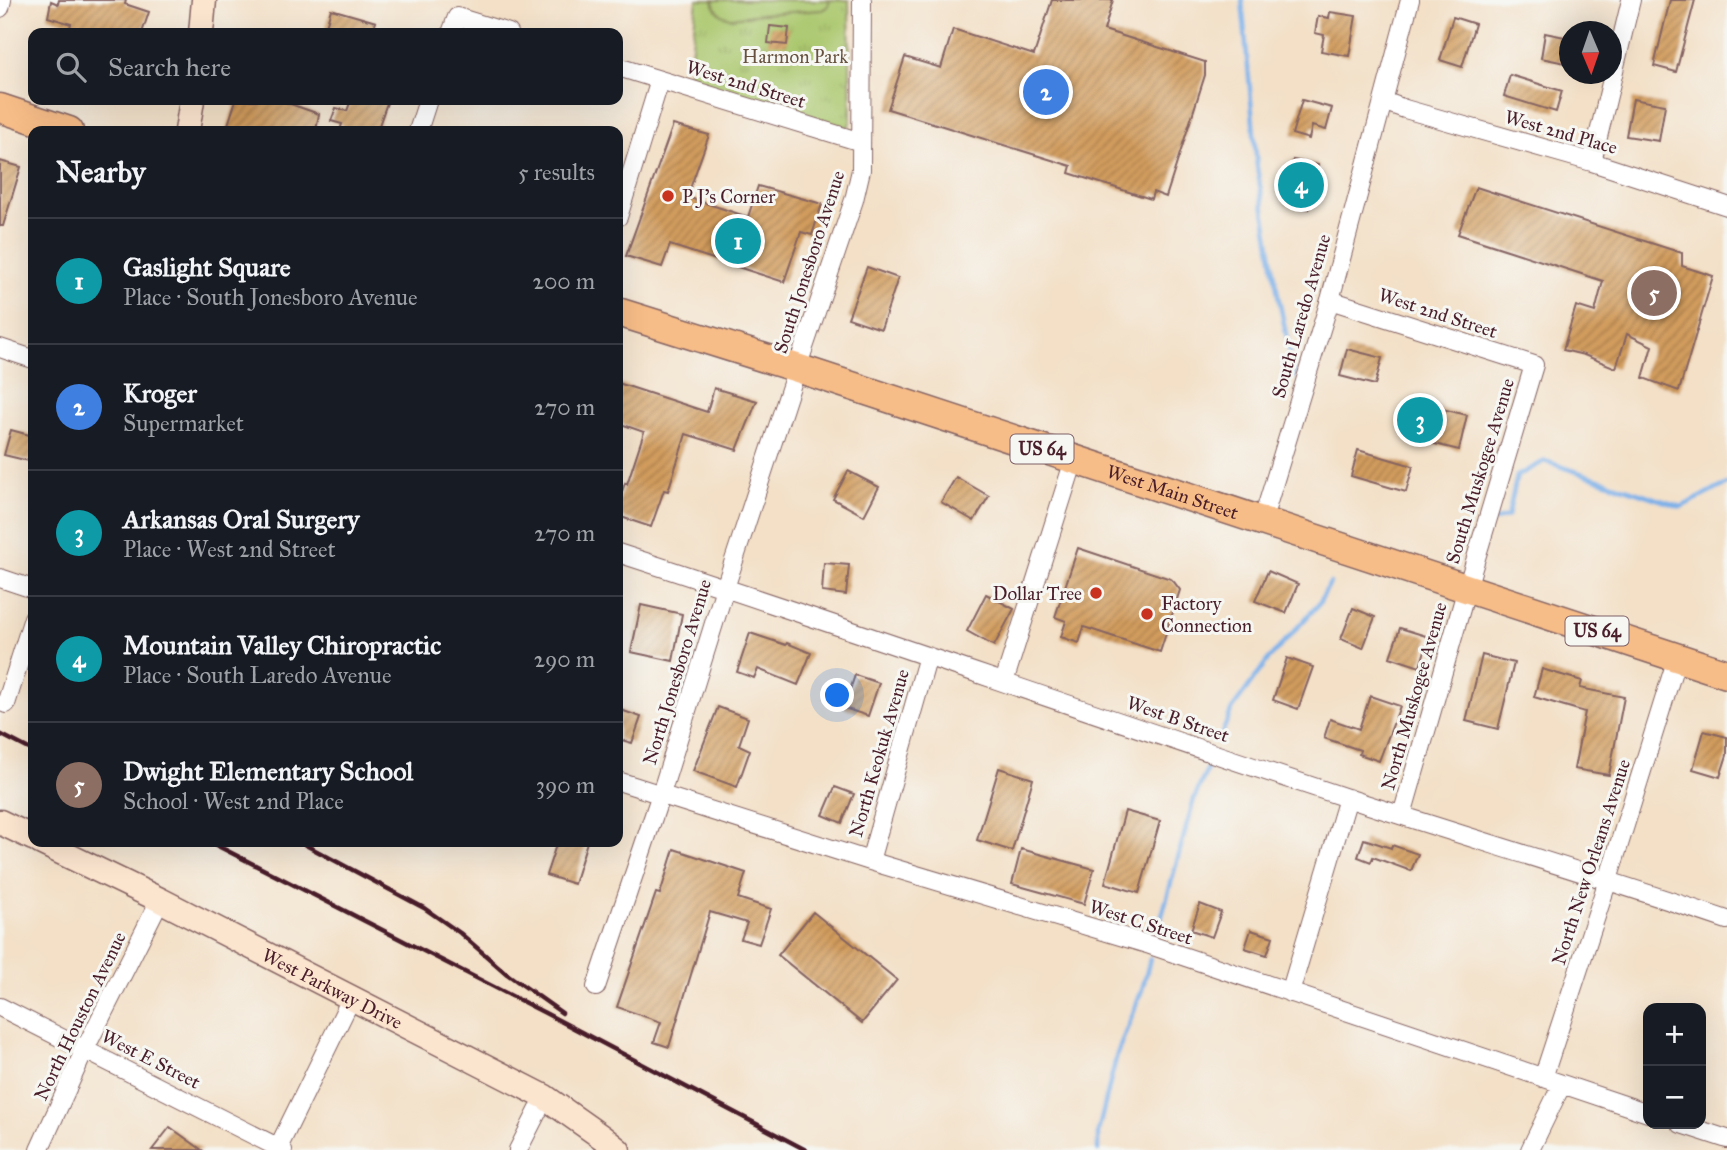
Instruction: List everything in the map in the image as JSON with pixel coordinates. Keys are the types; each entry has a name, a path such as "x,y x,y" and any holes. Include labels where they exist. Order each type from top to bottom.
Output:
{"main road":[{"path":"201,28 204,0"},
{"path":"188,126 191,105"},
{"path":"0,108 54,126"},
{"name":"West Main Street","path":"623,314 797,368 1727,674"},
{"path":"0,822 28,836"},
{"name":"West Parkway Drive","path":"50,847 160,900 545,1097 618,1150"}],"street":[{"path":"0,8 2,0"},
{"name":"South Jonesboro Avenue","path":"797,368 854,200 861,170 862,0"},
{"name":"South Laredo Avenue","path":"1262,522 1330,300 1410,0"},
{"path":"1592,162 1631,0"},
{"path":"454,25 475,28"},
{"name":"West 2nd Street","path":"623,69 861,142"},
{"path":"623,201 660,80"},
{"name":"West 2nd Place","path":"1383,101 1592,162 1727,206"},
{"path":"420,126 426,105"},
{"name":"West 2nd Street","path":"1330,300 1534,365"},
{"path":"0,348 28,357"},
{"name":"South Muskogee Avenue","path":"1466,588 1534,365"},
{"name":"North Jonesboro Avenue","path":"596,987 661,794 797,368"},
{"path":"1004,682 1073,460"},
{"name":"West B Street","path":"623,555 1348,798 1727,920"},
{"path":"0,578 28,587"},
{"name":"North Muskogee Avenue","path":"1402,815 1466,588"},
{"path":"6,704 28,634"},
{"name":"North Keokuk Avenue","path":"870,861 928,656"},
{"name":"North New Orleans Avenue","path":"1543,1078 1677,658"},
{"name":"West C Street","path":"623,783 870,861 1150,945 1643,1111"},
{"path":"1290,993 1348,798"},
{"name":"North Houston Avenue","path":"38,1150 160,900"},
{"path":"279,1149 351,999"},
{"name":"West E Street","path":"0,1007 279,1149"},
{"path":"1530,1150 1562,1084"},
{"path":"518,1150 545,1097"},
{"path":"1696,1129 1727,1139"}],"green space":[{"name":"Harmon Park","path":"697,0 849,0 849,126 842,129 688,81"},
{"path":"713,0 830,0 828,6 822,10 732,18 719,12"}],"building":[{"path":"59,0 126,0 125,4 149,12 144,28 70,28 71,24 48,17 51,1 58,4"},
{"path":"1052,0 1113,0 1104,30 1205,62 1205,75 1166,197 1153,192 1151,199 1069,173 1071,166 888,109 905,57 941,68 953,29 1034,55"},
{"path":"1670,0 1695,0 1676,72 1654,66"},
{"path":"331,9 376,22 374,28 325,28"},
{"path":"1330,12 1356,16 1349,56 1321,51 1324,35 1315,33 1318,16 1329,18"},
{"path":"1453,17 1475,24 1462,67 1440,60"},
{"path":"770,26 789,28 787,45 768,43"},
{"path":"1545,33 1559,36 1559,62 1541,58"},
{"path":"1510,75 1562,91 1556,112 1504,96"},
{"path":"1633,99 1665,105 1659,141 1626,136"},
{"path":"1302,100 1332,108 1326,130 1312,126 1309,139 1292,134"},
{"path":"234,105 293,105 319,114 317,126 228,126"},
{"path":"349,105 386,105 379,126 341,126 331,121 336,108 347,111"},
{"path":"673,125 709,135 687,197 748,217 758,186 822,204 812,235 801,232 784,282 670,245 662,267 626,256"},
{"path":"1293,160 1318,165 1309,209 1285,204"},
{"path":"0,161 21,167 3,226 0,226"},
{"path":"1476,187 1682,253 1682,266 1713,276 1679,391 1643,378 1652,346 1627,334 1616,368 1563,350 1576,306 1595,312 1603,281 1458,234"},
{"path":"867,267 898,278 881,329 848,318"},
{"path":"1347,349 1382,358 1375,385 1340,376"},
{"path":"623,385 707,412 714,388 757,401 737,450 686,434 668,491 664,490 651,527 623,518 623,489 625,483 627,484 644,432 623,425"},
{"path":"1409,401 1467,415 1459,450 1411,438 1415,421 1405,419"},
{"path":"11,430 28,435 28,461 4,455"},
{"path":"1358,450 1413,466 1406,492 1351,476"},
{"path":"848,471 879,487 864,516 833,499"},
{"path":"956,477 989,496 974,521 941,502"},
{"path":"1078,548 1174,582 1180,590 1160,652 1084,627 1079,643 1061,637 1066,621 1055,617"},
{"path":"824,563 849,565 846,595 822,592"},
{"path":"1268,571 1298,584 1286,613 1255,601"},
{"path":"986,594 1014,609 994,646 967,631"},
{"path":"641,605 682,614 673,661 631,652"},
{"path":"1353,608 1375,617 1363,648 1341,639"},
{"path":"1400,628 1429,637 1420,667 1390,657"},
{"path":"750,633 811,653 798,685 758,669 754,678 737,672"},
{"path":"1482,655 1514,663 1498,729 1466,721"},
{"path":"1287,658 1313,667 1298,709 1273,700"},
{"path":"1542,669 1582,681 1580,688 1624,697 1609,775 1574,769 1585,712 1534,697"},
{"path":"855,675 879,683 868,716 844,708"},
{"path":"1370,696 1400,706 1379,761 1359,754 1360,750 1324,738 1330,719 1359,729"},
{"path":"718,707 748,718 739,745 750,750 737,787 693,771"},
{"path":"623,711 641,717 632,743 623,740"},
{"path":"1704,731 1727,737 1727,755 1720,777 1693,769"},
{"path":"999,768 1033,779 1012,851 977,840"},
{"path":"835,787 854,794 842,823 823,815"},
{"path":"1125,811 1160,821 1139,893 1105,883"},
{"path":"1364,839 1418,854 1411,871 1373,857 1371,862 1358,857"},
{"path":"555,847 585,847 574,884 546,875"},
{"path":"674,849 746,873 738,898 771,909 759,944 741,939 747,923 710,912 669,1047 654,1042 661,1022 617,1007 656,893 660,894"},
{"path":"1021,849 1094,869 1084,904 1012,884"},
{"path":"1200,904 1221,912 1212,937 1191,930"},
{"path":"813,912 897,980 862,1023 778,955"},
{"path":"1251,930 1273,937 1267,955 1245,948"},
{"path":"170,1127 202,1150 152,1150"}],"waterway":[{"path":"1242,0 1257,167 1278,295 1295,377"},
{"path":"1494,521 1508,516 1517,476 1545,461 1681,507 1727,484"},
{"path":"1219,741 1231,711 1267,661 1318,605 1330,583"},
{"path":"1157,934 1194,799 1209,765"},
{"path":"1098,1150 1098,1132 1117,1054 1142,990 1150,959"}],"railway":[{"path":"0,734 28,748"},
{"path":"220,847 806,1150"},
{"path":"309,847 424,908 460,933 507,974 562,1013"}],"place":[{"name":"Kroger","path":"1046,92"},
{"name":"Mountain Valley Chiropractic","path":"1301,185"},
{"name":"P J's Corner","path":"668,196"},
{"name":"Gaslight Square","path":"738,241"},
{"name":"Dwight Elementary School","path":"1654,293"},
{"name":"Arkansas Oral Surgery","path":"1420,420"},
{"name":"Dollar Tree","path":"1096,593"},
{"name":"Factory Connection","path":"1147,614"}]}
